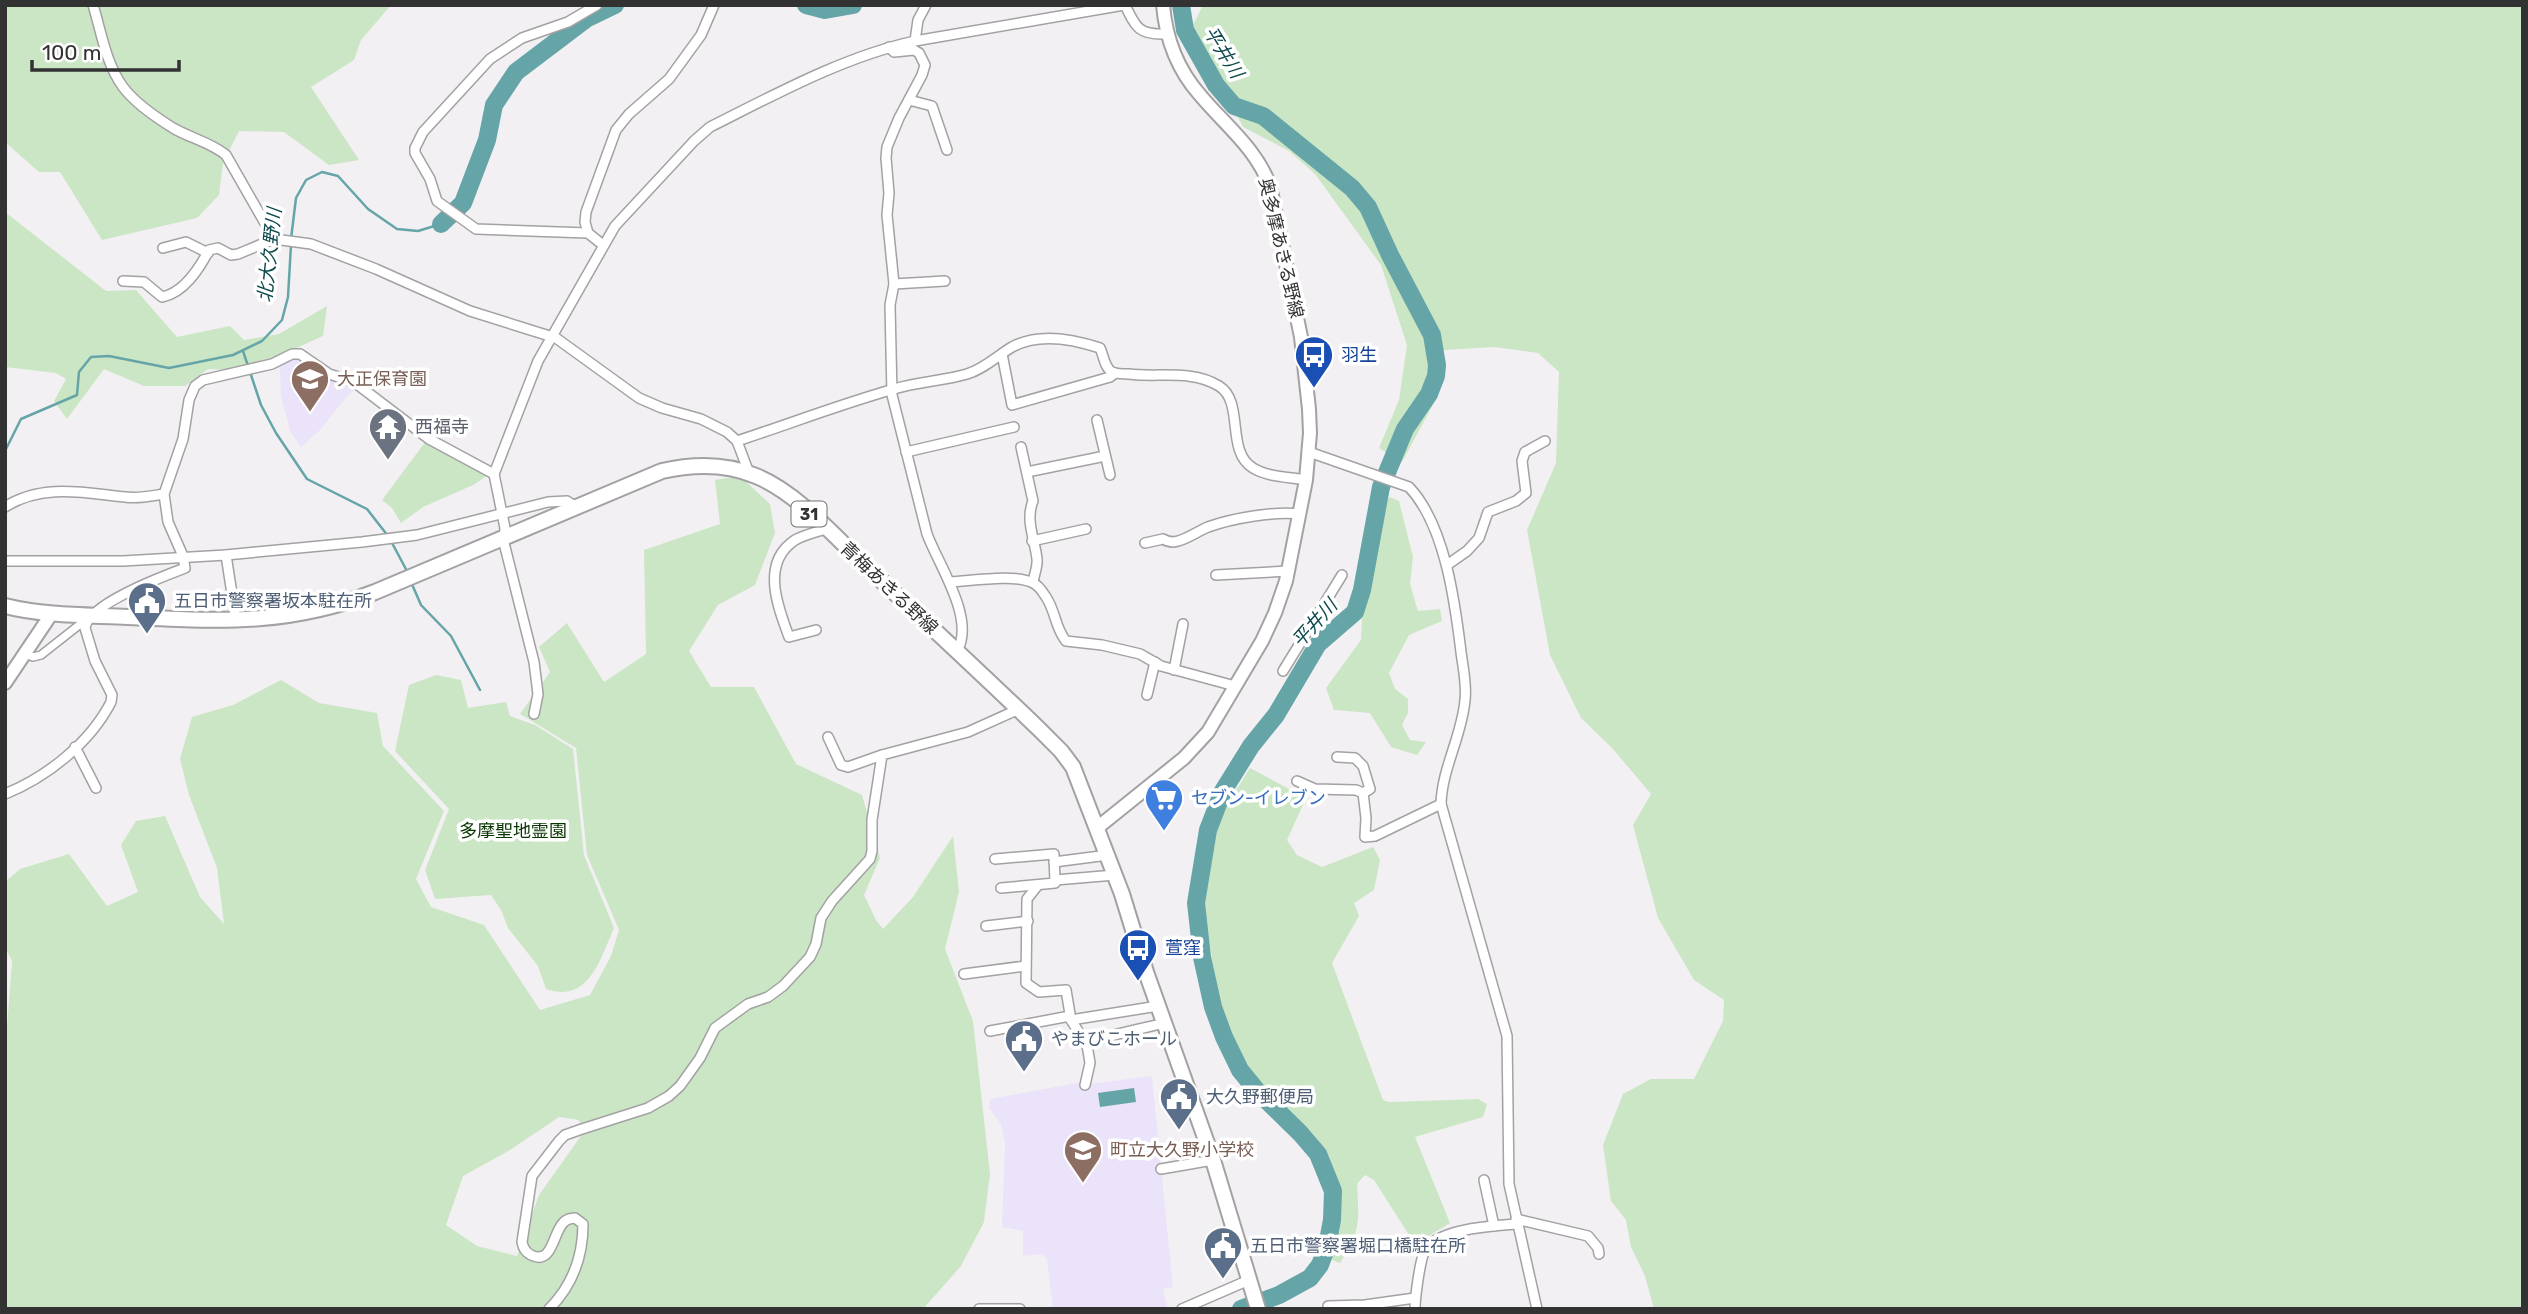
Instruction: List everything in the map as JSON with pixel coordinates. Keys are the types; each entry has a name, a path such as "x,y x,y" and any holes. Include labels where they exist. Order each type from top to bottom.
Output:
{"main road":[{"name":"奥多摩あきる野線","path":"1097,828 1195,747 1220,715 1269,628 1289,571 1309,452 1307,374 1270,186 1261,165 1247,145 1200,95 1184,73 1166,34 1163,5"},
{"name":"青梅あきる野線","path":"5,606 91,615 268,619 310,612 354,600 644,477 680,467 712,466 748,473 782,491 1019,709 1070,762 1108,855 1213,1160 1258,1309"},
{"path":"5,683 52,613"}],"street":[{"path":"93,5 107,54 121,85 174,128 216,147 226,155 279,240"},
{"path":"597,5 568,22 522,38 490,59 423,132 415,153 430,179 437,201 467,224 484,230 588,233 603,245"},
{"path":"588,233 586,212 615,130 669,79 701,35 715,5"},
{"path":"915,41 918,20 926,5"},
{"path":"534,714 538,694 534,662 504,543 503,513 494,474 538,361 603,245 627,212 710,127 850,60 889,47 1124,5 1142,31 1150,35 1166,34"},
{"path":"889,47 898,53 914,50 919,53 925,65 887,147 887,215 894,284 890,305 892,389 926,534 950,582 962,629 962,642 957,651"},
{"path":"909,100 932,106 947,150"},
{"path":"123,281 144,282 162,297 175,294 189,278 198,273 208,253 218,248 238,254 279,240 311,244 376,269 470,311 551,336 639,398 701,419 727,432 737,441 748,473"},
{"path":"163,248 187,242 208,253"},
{"path":"894,284 945,281"},
{"path":"737,441 892,389 968,374 1015,345 1050,338 1075,340 1100,348 1105,364 1115,373 1189,376 1218,385 1225,390 1230,402 1239,453 1245,461 1254,469 1306,480"},
{"path":"25,654 33,657 41,655 91,615 140,587 185,568 183,556 168,522 164,494 183,439 189,400 195,386 203,380 272,364 292,354 300,354 329,374 354,382 429,439 494,474"},
{"path":"1002,354 1012,405 1110,377 1115,373"},
{"path":"1097,420 1110,475"},
{"path":"906,452 1014,426"},
{"path":"1447,565 1467,551 1479,538 1488,512 1516,501 1526,493 1522,461 1525,452 1545,441"},
{"path":"1021,447 1033,501 1032,541 1037,561 1033,582"},
{"path":"1309,452 1409,486 1416,494 1437,537 1447,565 1454,597 1466,691 1462,718 1441,790 1441,804 1507,1036 1509,1184 1537,1309"},
{"path":"1027,472 1105,456"},
{"path":"5,507 27,496 42,493 99,493 137,498 164,494"},
{"path":"5,561 122,561 226,555 417,535 559,501 567,500 575,506"},
{"path":"1145,543 1163,539 1178,542 1209,527 1237,520 1287,512 1300,514"},
{"path":"1032,541 1086,528"},
{"path":"816,630 789,637 778,605 774,582 779,561 789,545 826,529"},
{"path":"226,555 236,620"},
{"path":"1216,575 1289,571"},
{"path":"1283,671 1342,575"},
{"path":"950,582 1009,578 1033,582 1047,598 1054,613 1057,631 1066,641 1102,645 1140,654 1174,670 1235,685"},
{"path":"5,794 35,780 75,747 108,708 112,699 110,689 95,661 85,628 91,615"},
{"path":"1174,670 1183,624"},
{"path":"1147,695 1155,662"},
{"path":"828,737 841,765 848,767 968,732 1019,709"},
{"path":"75,747 96,788"},
{"path":"549,1309 572,1280 582,1243 583,1224 575,1218 567,1219 561,1224 545,1256 537,1258 528,1254 522,1242 533,1176 565,1135 648,1108 669,1096 701,1058 715,1028 748,1004 768,997 783,986 810,957 821,918 832,901 870,859 872,820 882,755"},
{"path":"1337,757 1355,758 1363,766 1370,789 1363,793"},
{"path":"1297,781 1315,789 1356,790 1363,793"},
{"path":"1363,793 1365,837 1376,836 1441,804"},
{"path":"995,859 1054,854 1055,880"},
{"path":"1054,862 1108,855"},
{"path":"1001,888 1115,875"},
{"path":"1038,885 1027,899 1026,983 1039,992 1066,990 1071,1018 1087,1045 1090,1063 1085,1085"},
{"path":"986,926 1028,921"},
{"path":"964,974 1025,966"},
{"path":"990,1031 1158,1006"},
{"path":"1087,1045 1092,1040 1164,1024"},
{"path":"1161,1169 1213,1160"},
{"path":"1484,1180 1494,1226"},
{"path":"1415,1309 1424,1251 1433,1243 1462,1230 1517,1222 1588,1236 1598,1248 1599,1254"},
{"path":"1182,1309 1250,1282"},
{"path":"1328,1306 1365,1305 1415,1298"},
{"path":"979,1309 1020,1309"}],"shaded area":[{"name":"大正保育園","path":"299,358 358,388 348,395 320,430 301,447 290,431 281,396 280,367"},
{"name":"町立大久野小学校","path":"1152,1076 1173,1287 1163,1289 1168,1309 1053,1309 1047,1259 1042,1254 1023,1256 1023,1231 1002,1227 1005,1142 1001,1124 989,1108 990,1099 1081,1082 1082,1085"}],"green space":[{"path":"5,5 391,5 361,40 354,60 311,87 359,160 329,165 284,132 239,131 223,163 219,195 197,218 102,240 60,172 39,172 5,142"},
{"path":"1203,5 2523,5 2523,1309 1654,1309 1645,1276 1631,1247 1626,1220 1611,1201 1603,1145 1623,1094 1651,1079 1694,1079 1723,1021 1724,1000 1694,980 1658,918 1633,825 1651,794 1613,749 1581,718 1550,655 1527,530 1556,463 1559,372 1538,353 1494,347 1444,350 1435,401 1402,462 1379,448 1399,400 1407,345 1381,265 1315,174 1289,151 1243,127 1192,27"},
{"path":"5,212 106,291 136,290 177,337 230,326 244,340 279,334 327,306 323,336 274,358 232,370 208,369 185,386 144,386 104,369 67,419 54,401 66,379 56,373 5,367"},
{"path":"426,441 487,476 423,507 401,523 392,508 382,500"},
{"path":"740,476 770,504 775,533 755,585 718,605 689,651 711,687 754,687 796,764 862,795 880,858 864,895 883,929 913,897 953,836 959,892 945,949 973,1021 990,1174 984,1222 961,1266 923,1309 5,1309 5,1053 12,961 5,947 5,882 20,869 69,854 107,906 138,892 121,845 136,821 165,816 200,897 224,924 217,868 189,795 180,759 192,717 233,705 281,680 319,703 377,713 383,746 444,811 416,879 431,907 484,925 540,1010 590,995 611,956 619,930 587,855 576,748 520,714 550,672 539,647 567,623 604,682 646,654 644,550 720,524 715,480","holes":["559,1117 579,1120 583,1133 539,1195 517,1256 477,1246 446,1225 463,1176 510,1150"]},
{"path":"1390,497 1399,501 1413,557 1410,584 1418,611 1440,609 1442,621 1409,635 1389,673 1395,689 1408,699 1408,713 1402,725 1410,740 1426,742 1417,755 1391,747 1370,713 1334,710 1326,688 1361,640 1363,598 1386,502"},
{"name":"多摩聖地霊園","path":"436,675 461,680 468,708 506,702 510,716 535,725 573,749 584,855 614,928 591,976 573,990 561,992 546,989 538,966 508,928 491,895 435,899 425,870 449,809 395,751 409,685"},
{"path":"1250,768 1306,798 1287,840 1297,855 1322,867 1373,847 1380,860 1374,890 1354,903 1359,916 1332,963 1383,1100 1478,1099 1487,1104 1483,1117 1415,1137 1450,1223 1427,1237 1411,1238 1374,1180 1365,1175 1357,1184 1358,1217 1355,1234 1340,1263 1332,1260 1338,1199 1312,1142 1251,1071 1222,1022 1203,902 1218,819"}],"water":[{"path":"1134,1088 1136,1102 1100,1107 1098,1093"}],"waterway":[{"name":"北大久野川","path":"441,224 463,203 487,140 494,105 516,72 586,19 615,5"},
{"name":"北大久野川","path":"806,5 825,10 853,5"},
{"name":"平井川","path":"1181,5 1185,30 1216,85 1234,106 1263,116 1352,188 1368,207 1432,335 1437,365 1429,394 1405,429 1381,487 1362,590 1355,612 1318,644 1276,715 1251,746 1223,791 1208,830 1196,903 1202,957 1213,1007 1240,1070 1318,1154 1333,1191 1332,1220 1327,1246 1320,1265 1310,1278 1279,1295 1241,1309"},
{"name":"北大久野川","path":"291,239 296,198 306,180 322,172 338,176 368,209 397,229 418,231 441,224"},
{"name":"北大久野川","path":"5,451 21,419 77,395 79,372 91,357 109,356 169,368 233,355 262,341 282,320 288,297 291,245"},
{"path":"243,351 261,405 307,479 367,509 388,536"},
{"path":"391,541 408,573"},
{"path":"411,582 421,605 451,636 480,690"}],"place":[{"name":"羽生","path":"1314,389"},
{"name":"大正保育園","path":"310,413"},
{"name":"西福寺","path":"388,461"},
{"name":"五日市警察署坂本駐在所","path":"147,635"},
{"name":"セブン-イレブン","path":"1164,832"},
{"name":"萱窪","path":"1138,982"},
{"name":"やまびこホール","path":"1024,1073"},
{"name":"大久野郵便局","path":"1179,1131"},
{"name":"町立大久野小学校","path":"1083,1184"},
{"name":"五日市警察署堀口橋駐在所","path":"1223,1280"}]}
